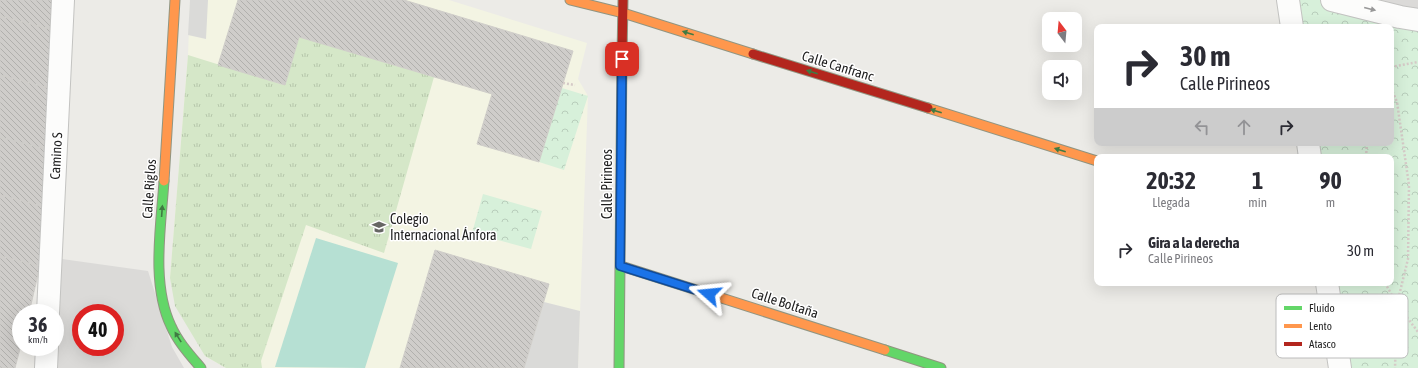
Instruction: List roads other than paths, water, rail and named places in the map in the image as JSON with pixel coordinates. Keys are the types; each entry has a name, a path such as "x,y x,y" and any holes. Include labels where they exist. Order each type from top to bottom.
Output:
{"street":[{"name":"Camino S","path":"48,304 64,0"},
{"name":"Calle Riglos","path":"175,0 159,259 162,297 170,325 184,347 201,368"},
{"name":"Calle Canfranc","path":"570,0 623,13 1094,160"},
{"name":"Calle Pirineos","path":"619,368 623,0"},
{"path":"1288,0 1292,24"},
{"path":"1332,0 1418,20"},
{"name":"Calle Boltaña","path":"620,266 941,368"},
{"path":"46,368 47,356"},
{"path":"1338,358 1340,368"}],"place":[{"name":"Colegio Internacional Ánfora","path":"379,227"}]}
